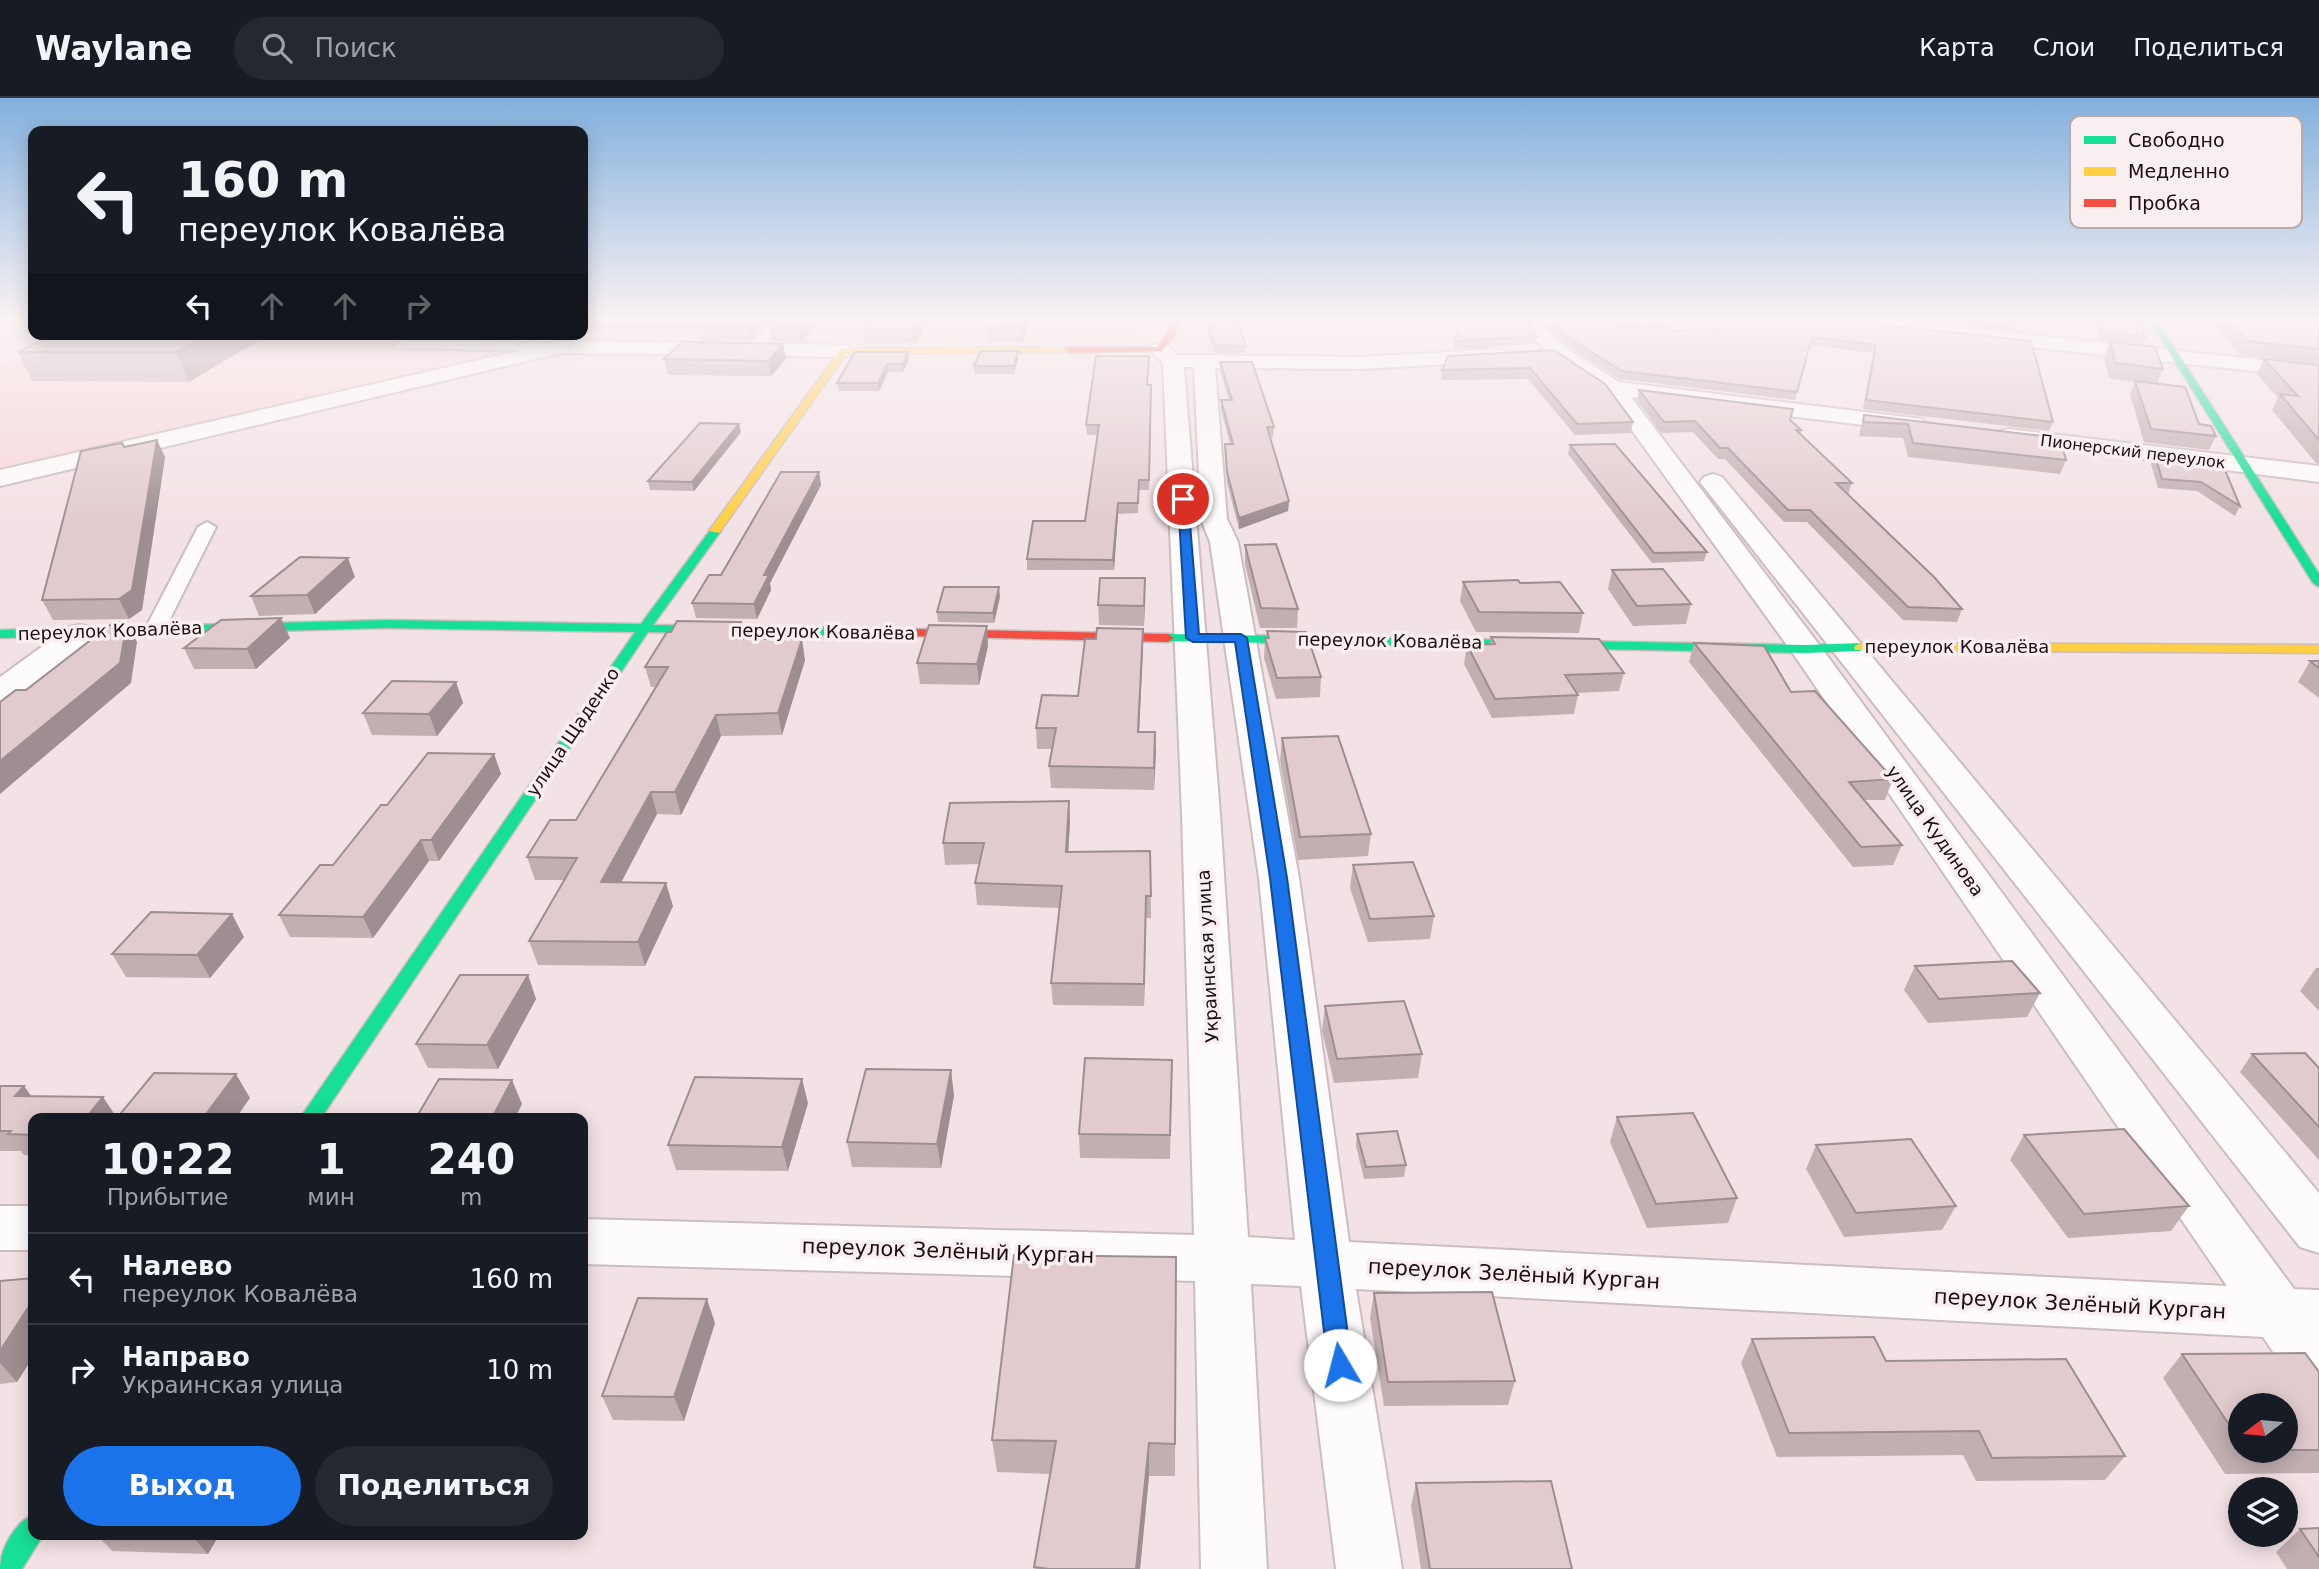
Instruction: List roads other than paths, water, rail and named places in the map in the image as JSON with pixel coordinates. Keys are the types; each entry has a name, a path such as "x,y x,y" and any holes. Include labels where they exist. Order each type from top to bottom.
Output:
{"street":[{"path":"0,478 395,386"},
{"name":"улица Щаденко","path":"313,1113 643,629 819,386"},
{"name":"Украинская улица","path":"1180,386 1222,1259 1234,1569"},
{"path":"1186,386 1214,519 1224,542 1279,878 1325,1264 1368,1569"},
{"name":"улица Кудинова","path":"1621,386 1849,647 2319,1231"},
{"path":"2192,386 2319,583"},
{"name":"улица Кудинова","path":"1625,388 1806,649 2299,1314 2319,1370"},
{"path":"1625,388 1940,427"},
{"name":"Пионерский переулок","path":"1981,432 2319,474"},
{"name":"переулок Ковалёва","path":"0,634 386,624 1806,649 2319,649"},
{"path":"0,692 80,634"},
{"path":"0,1228 28,1228"},
{"name":"переулок Зелёный Курган","path":"588,1241 1222,1259 2299,1314"},
{"path":"6,1569 28,1536"}],"lane":[{"path":"154,631 207,527"}]}
